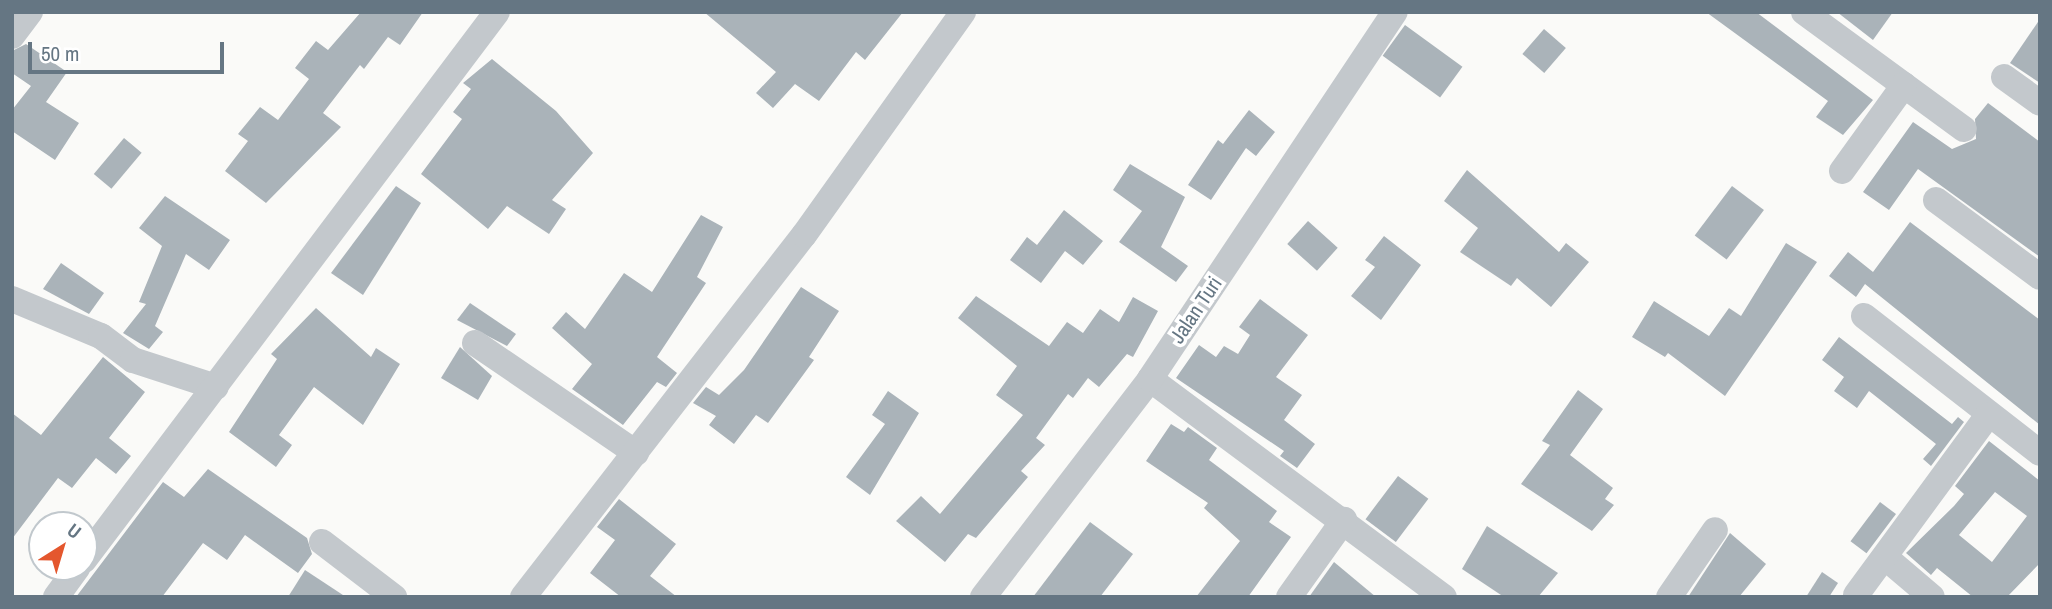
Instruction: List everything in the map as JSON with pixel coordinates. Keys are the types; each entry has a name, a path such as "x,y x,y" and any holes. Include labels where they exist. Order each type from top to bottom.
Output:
{"street":[{"path":"12,36 30,12"},
{"path":"98,542 497,12"},
{"path":"523,597 804,235 963,12"},
{"name":"Jalan Turi","path":"983,597 1150,379 1395,12"},
{"path":"1804,12 1964,129"},
{"path":"2004,77 2040,103"},
{"path":"1842,171 1904,85"},
{"path":"1936,200 2040,277"},
{"path":"12,299 101,336 133,360 216,387"},
{"path":"1864,316 2040,453"},
{"path":"475,343 636,453"},
{"path":"1150,379 1344,520 1444,597"},
{"path":"1856,596 1988,415"},
{"path":"1289,597 1344,520"},
{"path":"1670,597 1715,530"},
{"path":"322,542 394,597"},
{"path":"1886,558 1932,597"},
{"path":"56,597 68,581"}],"building":[{"path":"361,12 423,12 400,45 388,37 364,69 360,65 323,113 341,127 266,203 225,171 248,141 238,134 260,107 278,120 309,79 295,68 316,41 328,50"},
{"path":"704,12 903,12 865,60 856,52 819,101 795,84 773,108 756,93 776,72"},
{"path":"1706,12 1756,12 1873,100 1843,135 1816,117 1828,101"},
{"path":"1837,12 1893,12 1873,40"},
{"path":"2040,19 2040,83 2010,63"},
{"path":"1405,25 1462,67 1440,97 1383,56"},
{"path":"1544,29 1566,48 1544,73 1522,54"},
{"path":"26,44 67,72 46,102 79,123 55,160 12,131 12,110 31,86 12,73 12,51"},
{"path":"492,59 556,111 593,153 552,200 566,209 549,234 507,206 488,229 421,174 462,119 453,112 471,89 463,83"},
{"path":"1988,103 2040,142 2040,257 1918,169 1889,210 1863,192 1913,122 1952,149 1976,139 1975,119"},
{"path":"1249,110 1275,132 1256,156 1246,148 1211,200 1188,185 1218,140 1223,144"},
{"path":"124,138 142,153 111,189 94,174"},
{"path":"1130,164 1185,197 1161,247 1188,266 1176,282 1119,242 1142,211 1113,190"},
{"path":"1467,170 1559,252 1566,243 1589,262 1551,307 1517,278 1511,286 1460,252 1478,228 1444,201"},
{"path":"396,186 421,203 363,295 331,273"},
{"path":"1732,186 1764,210 1727,260 1695,236"},
{"path":"165,196 230,240 209,270 186,254 155,326 163,332 149,349 123,333 146,304 139,302 162,246 139,228"},
{"path":"1064,210 1103,241 1083,265 1065,251 1041,283 1010,260 1027,237 1037,245"},
{"path":"701,215 723,227 697,277 706,283 657,357 677,373 666,387 657,382 623,425 572,389 592,364 552,328 566,312 585,329 624,273 652,292"},
{"path":"1308,221 1338,248 1317,271 1287,244"},
{"path":"1910,222 2040,320 2040,425 1865,284 1856,297 1829,276 1848,252 1873,272"},
{"path":"1384,236 1421,265 1381,320 1351,296 1375,267 1365,260"},
{"path":"1786,243 1817,262 1725,396 1668,353 1665,357 1632,337 1654,301 1709,336 1729,308 1741,316"},
{"path":"61,263 104,293 89,314 43,289"},
{"path":"801,287 839,311 809,357 814,360 768,423 756,415 734,444 709,425 716,416 693,403 706,387 719,395 744,370"},
{"path":"976,296 1049,346 1067,322 1083,333 1100,309 1119,322 1133,297 1158,311 1133,357 1127,354 1099,387 1088,378 1073,398 1068,394 1036,438 1045,445 1021,471 1028,477 976,538 968,534 945,562 896,521 921,496 940,514 1023,415 996,395 1017,366 958,318"},
{"path":"1260,299 1308,335 1276,377 1302,395 1284,420 1315,444 1297,468 1280,456 1284,451 1176,378 1199,345 1216,357 1224,346 1238,354 1250,335 1239,327"},
{"path":"470,303 516,334 507,346 457,320"},
{"path":"316,308 371,357 376,348 400,364 363,425 314,387 279,435 292,445 276,467 229,432 277,359 271,354"},
{"path":"1839,337 1952,424 1958,417 1964,422 1931,466 1923,459 1936,444 1869,391 1857,408 1834,391 1844,377 1822,360"},
{"path":"460,347 492,376 478,400 441,378"},
{"path":"103,357 145,392 109,438 131,456 116,474 96,458 72,488 58,478 33,511 28,511 28,518 12,539 12,413 41,435"},
{"path":"1578,390 1603,409 1570,455 1613,488 1605,499 1614,505 1592,531 1521,484 1550,445 1542,441"},
{"path":"888,391 919,413 870,495 846,477 885,424 872,415"},
{"path":"1171,424 1184,432 1188,427 1217,448 1209,460 1277,511 1269,522 1291,537 1248,597 1196,597 1240,541 1204,508 1208,503 1146,461"},
{"path":"1989,441 2040,481 2040,563 2007,597 1973,597 1937,568 1931,575 1906,553 1964,494 1955,486","holes":["1995,492 2027,516 1992,562 1959,535"]},
{"path":"208,469 307,538 312,554 298,573 245,535 227,560 203,543 162,597 76,597 88,581 98,581 98,568 163,482 184,497"},
{"path":"1398,476 1428,499 1396,542 1366,519"},
{"path":"619,499 676,544 650,576 677,597 621,597 590,573 615,540 597,527"},
{"path":"1880,502 1896,514 1866,553 1851,541"},
{"path":"1090,522 1133,554 1100,597 1033,597"},
{"path":"1487,526 1558,573 1538,597 1504,597 1462,569"},
{"path":"1730,533 1766,564 1739,597 1688,597"},
{"path":"1334,562 1376,597 1309,597"},
{"path":"305,570 346,597 288,597"},
{"path":"1822,572 1838,583 1829,597 1806,597"}]}
